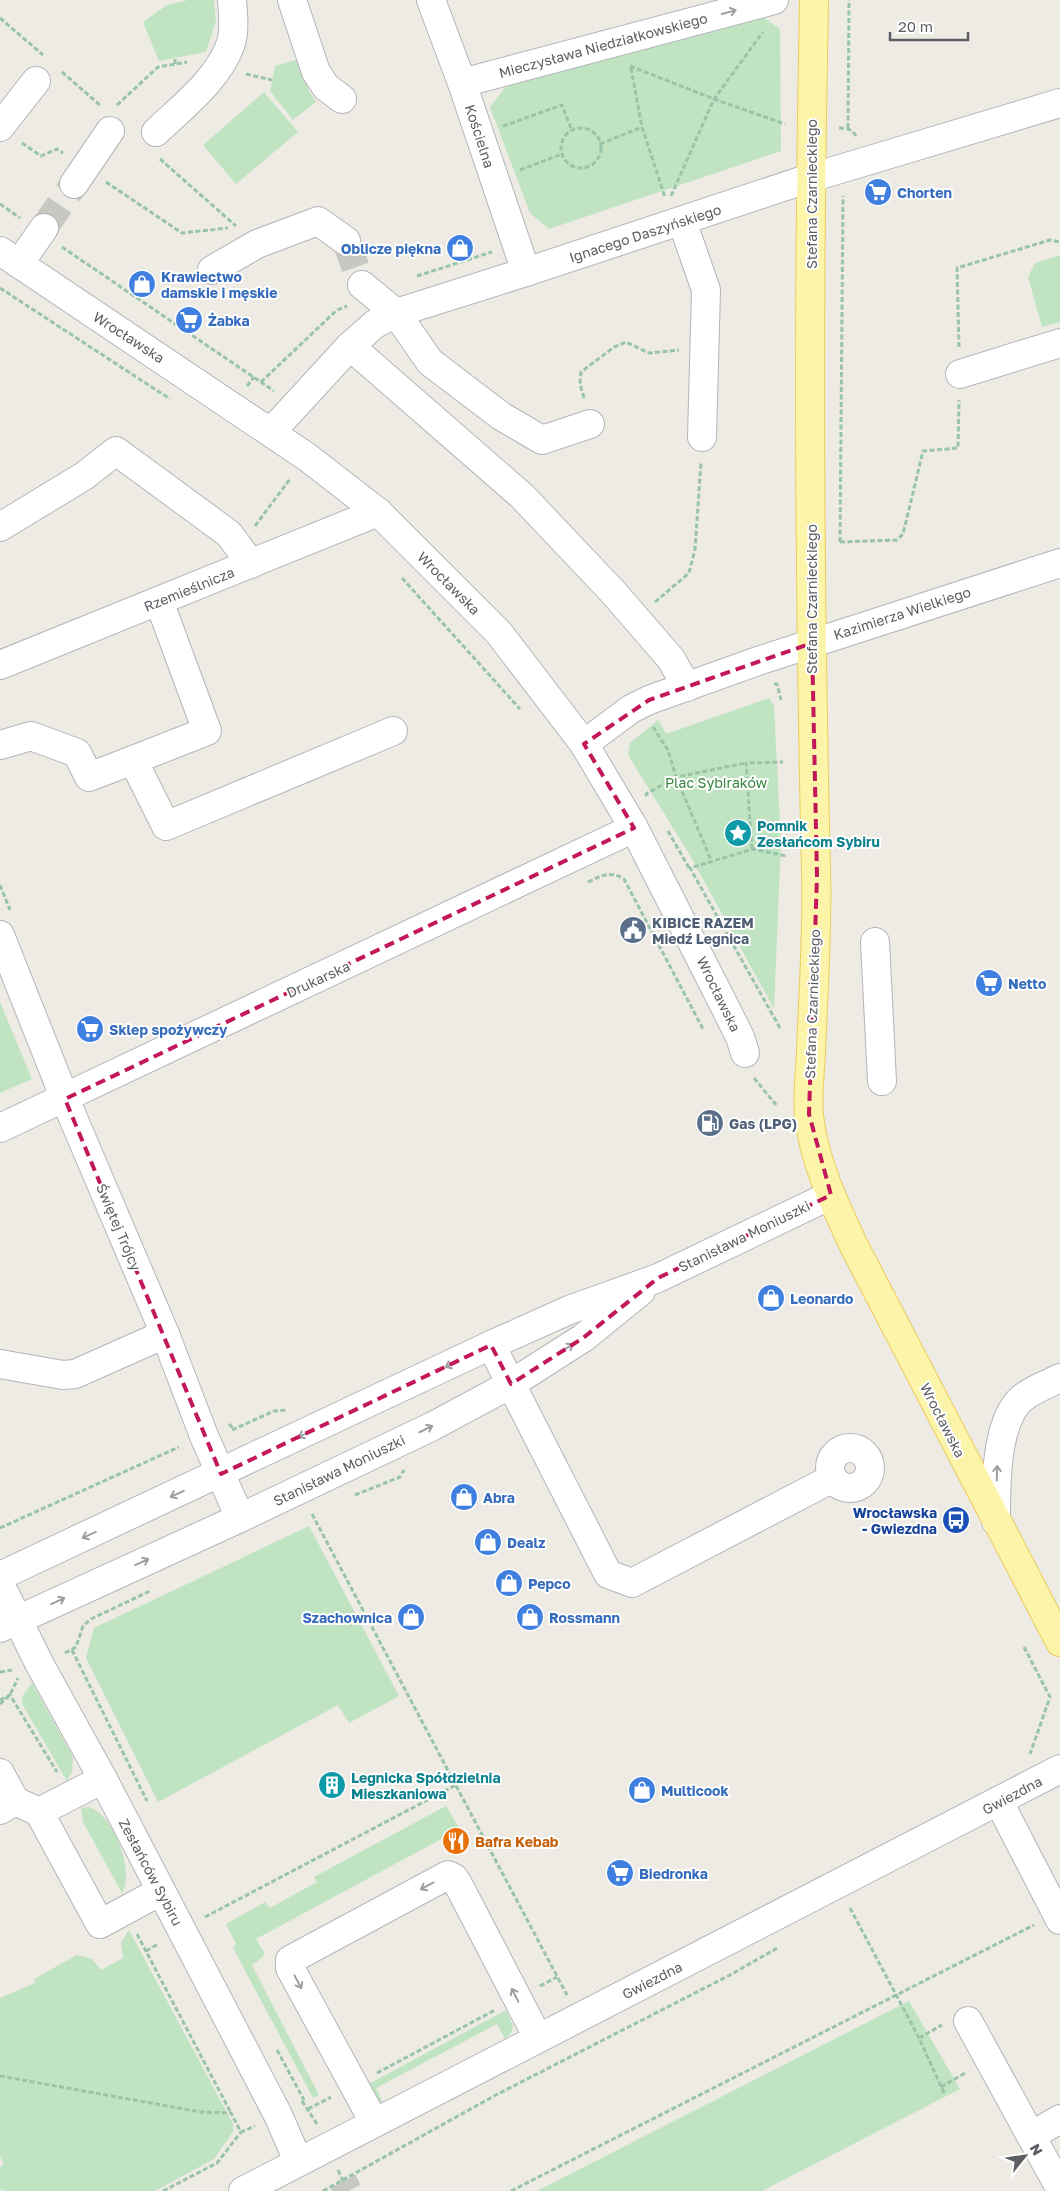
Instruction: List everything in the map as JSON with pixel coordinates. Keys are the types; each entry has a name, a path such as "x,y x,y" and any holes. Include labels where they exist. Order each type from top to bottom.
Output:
{"main road":[{"name":"Stefana Czarnieckiego","path":"814,0 810,178 812,228 809,425 817,876 809,1114 817,1155 831,1195"},
{"name":"Wrocławska","path":"831,1195 878,1293 1060,1642"}],"street":[{"path":"156,132 206,84 218,65 231,42 232,0"},
{"path":"292,0 316,72 326,87 342,99"},
{"name":"Kościelna","path":"431,0 462,82 526,272"},
{"name":"Mieczysława Niedziałkowskiego","path":"462,82 613,43 771,12"},
{"path":"0,127 36,81"},
{"name":"Ignacego Daszyńskiego","path":"272,432 350,346 375,324 396,313 810,178 1060,103"},
{"path":"80,176 110,131"},
{"path":"212,270 257,244 318,221 346,241"},
{"path":"682,221 706,290 702,437"},
{"path":"6,257 43,230"},
{"name":"Wrocławska","path":"6,257 272,432 378,512 499,633 584,744 634,828 740,1037 745,1053"},
{"path":"362,285 396,313 430,362 501,416 542,440 590,424"},
{"path":"960,374 1060,343"},
{"path":"350,346 522,496 671,659 686,686"},
{"path":"0,527 84,476 116,451 229,534 251,564"},
{"name":"Rzemieślnicza","path":"2,660 159,601 378,512"},
{"name":"Kazimierza Wielkiego","path":"584,744 631,709 686,686 1060,563"},
{"path":"0,745 31,736 77,754 89,777 207,731 159,601"},
{"path":"133,760 166,826 393,731"},
{"name":"Drukarska","path":"0,1128 65,1099 634,828"},
{"name":"Świętej Trójcy","path":"0,935 65,1099 165,1334 215,1428 221,1474 240,1518"},
{"path":"875,942 882,1080"},
{"name":"Stanisława Moniuszki","path":"0,1576 569,1310 658,1278 831,1195"},
{"name":"Stanisława Moniuszki","path":"9,1624 240,1518 433,1426 511,1384 583,1338 658,1278"},
{"path":"0,1364 64,1375 75,1374 165,1334"},
{"path":"491,1346 608,1574 632,1583 833,1478"},
{"path":"996,1521 996,1466 1006,1429 1020,1400 1060,1378"},
{"name":"Zesłańców Sybiru","path":"0,1584 9,1624 31,1668 103,1779 278,2115 298,2161"},
{"path":"0,1773 18,1808 100,1924 161,1891"},
{"name":"Gwiezdna","path":"243,2191 298,2161 999,1802 1051,1773"},
{"path":"18,1808 103,1779"},
{"path":"999,1802 1058,1917"},
{"path":"374,2122 290,1968 290,1960 448,1875 454,1878 460,1886 538,2038"},
{"path":"968,2021 1060,2188"},
{"path":"1032,2136 1060,2120"}],"path":[{"path":"848,128 849,0"},
{"path":"656,200 671,196 714,99 771,12"},
{"path":"613,43 631,68 642,127 665,198"},
{"path":"175,58 175,64"},
{"path":"631,68 790,125"},
{"path":"503,126 562,105 572,131"},
{"path":"501,118 506,134"},
{"path":"0,127 41,156 57,149 80,176 182,233 237,227"},
{"path":"600,144 642,127"},
{"path":"577,128 589,130 594,134 600,144 599,157 595,162 583,168 570,164 562,154 563,141 572,131 577,128"},
{"path":"522,177 520,169 562,154"},
{"path":"0,204 43,230 295,405"},
{"path":"840,551 843,227"},
{"path":"840,542 897,540 903,534 923,451 958,448 960,374 957,268 1050,240 1060,242"},
{"path":"590,424 580,384 581,372 614,347 626,342 649,353 705,348"},
{"path":"636,619 689,573 695,549 702,437"},
{"path":"771,683 777,684 780,700"},
{"path":"650,722 668,750 676,777 711,860"},
{"path":"746,762 752,849"},
{"path":"651,802 646,794 676,777 746,762 783,762"},
{"path":"666,827 780,1028"},
{"path":"690,868 752,849 786,856"},
{"path":"581,885 608,873 616,874 624,879 706,1034"},
{"path":"745,1053 744,1066 777,1106"},
{"path":"0,1528 215,1428 234,1429 274,1411"},
{"path":"215,1428 234,1429"},
{"path":"347,1499 400,1477"},
{"path":"304,1518 320,1510"},
{"path":"312,1514 593,2045"},
{"path":"0,1672 31,1668 76,1647 83,1626 91,1619 159,1587"},
{"path":"1024,1647 1050,1697 1029,1752 1051,1773"},
{"path":"0,1704 10,1695 31,1668"},
{"path":"0,1700 10,1695"},
{"path":"205,1917 456,1785"},
{"path":"841,1912 858,1902"},
{"path":"850,1907 919,2038 945,2095"},
{"path":"510,2191 896,1996 1058,1917"},
{"path":"323,2191 494,2096 730,1975 781,1946"},
{"path":"308,2109 557,1977"},
{"path":"0,2076 201,2112 231,2112 241,2132"},
{"path":"163,2191 217,2163 241,2132 278,2115 304,2100 329,2146"}],"highlighted area":[{"path":"812,643 817,876 809,1114 831,1195 658,1278 583,1338 511,1384 491,1345 221,1474 65,1099 634,828 584,744 649,700"}],"green space":[{"path":"188,0 214,0 216,21 206,52 159,61 143,22 167,5"},
{"path":"757,13 780,29 781,151 549,229 530,213 490,107 511,80"},
{"path":"299,59 309,91 316,102 293,120 270,91 275,66"},
{"path":"264,92 298,132 236,184 203,145"},
{"path":"1060,255 1060,322 1042,327 1028,277 1035,263"},
{"name":"Plac Sybiraków","path":"769,698 774,706 781,844 774,1009 688,852 628,755 630,743 658,720 666,734"},
{"path":"0,1002 32,1079 0,1093"},
{"path":"309,1526 399,1696 349,1723 338,1705 158,1802 86,1658 94,1628"},
{"path":"32,1683 73,1757 72,1772 67,1781 22,1704 23,1695"},
{"path":"446,1806 460,1829 256,1939 264,1952 263,1957 252,1965 319,2095 313,2098 233,1948 236,1944 226,1924 265,1902 270,1908 317,1882 314,1877"},
{"path":"89,1807 106,1820 119,1844 126,1871 122,1893 83,1822 81,1808"},
{"path":"129,1930 233,2124 233,2132 214,2159 155,2191 5,2191 0,2189 0,2167 4,2164 0,2156 0,1998 35,1983 34,1979 77,1955 92,1959 101,1970 123,1958 121,1943"},
{"path":"909,2001 960,2089 762,2191 537,2191"},
{"path":"506,2010 513,2026 511,2033 505,2039 497,2024 376,2088 383,2102 376,2101 367,2088 369,2084"}],"tunnel":[{"path":"44,228 74,184"},
{"path":"346,241 362,285"},
{"path":"343,2181 348,2191"}],"place":[{"name":"Chorten","path":"878,192"},
{"name":"Oblicze piękna","path":"460,248"},
{"name":"Krawiectwo damskie i męskie","path":"142,284"},
{"name":"Żabka","path":"189,320"},
{"name":"Pomnik Zesłańcom Sybiru","path":"738,833"},
{"name":"KIBICE RAZEM Miedź Legnica","path":"633,930"},
{"name":"Netto","path":"989,983"},
{"name":"Sklep spożywczy","path":"90,1029"},
{"name":"Gas (LPG)","path":"710,1123"},
{"name":"Leonardo","path":"771,1298"},
{"name":"Abra","path":"464,1497"},
{"name":"Wrocławska - Gwiezdna","path":"956,1520"},
{"name":"Dealz","path":"488,1542"},
{"name":"Pepco","path":"509,1583"},
{"name":"Szachownica","path":"411,1617"},
{"name":"Rossmann","path":"530,1617"},
{"name":"Legnicka Spółdzielnia Mieszkaniowa","path":"332,1785"},
{"name":"Multicook","path":"642,1790"},
{"name":"Bafra Kebab","path":"456,1841"},
{"name":"Biedronka","path":"620,1873"}]}
